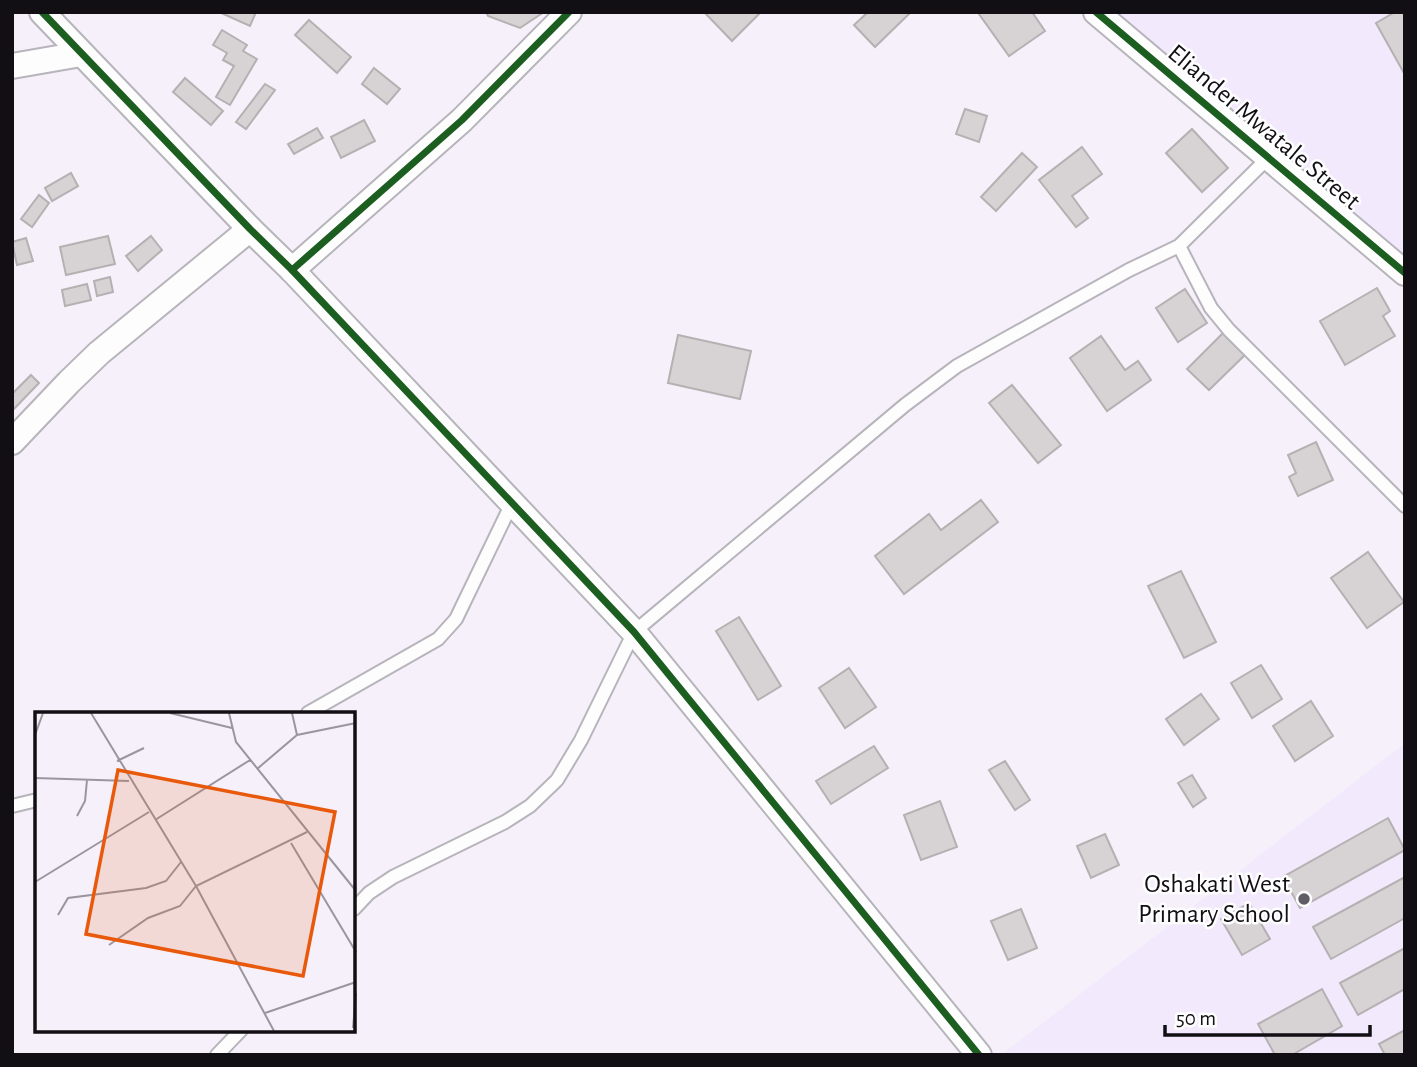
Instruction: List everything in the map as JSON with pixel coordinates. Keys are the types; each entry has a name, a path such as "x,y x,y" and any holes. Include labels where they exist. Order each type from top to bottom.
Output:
{"street":[{"path":"43,12 292,270 634,632 979,1055"},
{"path":"292,270 462,120 569,12"},
{"name":"Eliander Mwatale Street","path":"1097,12 1405,272"},
{"path":"12,66 81,54"},
{"path":"12,442 99,354 250,229"}],"lane":[{"path":"355,908 369,893 393,877 505,822 530,806 558,780 581,740 634,632 905,405 957,366 1129,270 1179,246 1268,158"},
{"path":"1179,246 1211,307 1229,330 1405,506"},
{"path":"310,712 438,639 456,618 512,503"},
{"path":"12,806 35,800"},
{"path":"217,1055 239,1032"}],"shaded area":[{"path":"1096,12 1405,12 1405,273"},
{"name":"Oshakati West Primary School","path":"1405,743 1405,1055 1001,1055"}],"building":[{"path":"219,12 256,12 250,26"},
{"path":"486,12 544,12 520,28 488,16"},
{"path":"704,12 761,12 732,41"},
{"path":"868,12 911,12 875,47 854,25"},
{"path":"1032,12 1045,31 1009,56 979,14"},
{"path":"1395,12 1405,12 1405,75 1376,23"},
{"path":"309,20 351,57 337,73 295,35"},
{"path":"222,30 247,45 243,51 257,59 230,105 216,97 234,66 223,60 227,53 213,45"},
{"path":"374,68 400,89 387,104 362,84"},
{"path":"185,78 223,111 211,125 173,92"},
{"path":"265,84 275,90 246,129 236,122"},
{"path":"965,109 987,116 979,142 956,134"},
{"path":"364,120 375,141 341,158 331,137"},
{"path":"317,128 323,138 294,154 288,144"},
{"path":"1192,129 1228,168 1202,192 1166,153"},
{"path":"1082,147 1102,174 1072,196 1088,218 1076,227 1039,180"},
{"path":"1022,153 1037,167 996,211 981,197"},
{"path":"71,173 78,186 52,201 45,188"},
{"path":"39,195 49,203 32,227 21,219"},
{"path":"108,236 115,264 66,275 60,247"},
{"path":"151,236 162,250 138,271 126,256"},
{"path":"26,238 33,261 17,265 12,242"},
{"path":"110,277 113,292 97,296 94,281"},
{"path":"87,284 91,300 65,306 62,290"},
{"path":"1377,288 1390,311 1383,316 1395,336 1345,365 1320,321"},
{"path":"1185,289 1207,323 1178,342 1156,308"},
{"path":"1226,330 1248,352 1209,390 1187,369"},
{"path":"678,335 751,351 740,399 668,383"},
{"path":"1101,336 1125,370 1138,361 1151,380 1107,411 1070,358"},
{"path":"31,375 39,383 12,411 12,394"},
{"path":"1012,385 1061,445 1038,463 989,403"},
{"path":"1316,442 1333,480 1298,496 1289,477 1296,473 1288,455"},
{"path":"981,500 998,522 904,594 875,556 929,514 941,530"},
{"path":"1368,552 1404,602 1367,628 1331,578"},
{"path":"1181,571 1216,642 1184,658 1148,586"},
{"path":"739,617 781,686 758,700 716,631"},
{"path":"1261,665 1282,699 1252,718 1231,683"},
{"path":"849,668 876,707 845,728 819,688"},
{"path":"1201,694 1219,719 1184,745 1166,719"},
{"path":"1311,701 1333,736 1295,761 1273,726"},
{"path":"874,746 888,768 831,804 816,781"},
{"path":"1005,761 1030,800 1015,810 989,770"},
{"path":"1192,775 1206,798 1193,807 1178,783"},
{"path":"940,801 957,847 921,860 904,815"},
{"path":"1388,818 1405,850 1300,908 1283,877"},
{"path":"1105,834 1119,865 1091,878 1077,846"},
{"path":"1405,877 1405,918 1331,959 1313,927"},
{"path":"1249,903 1270,939 1242,955 1221,919"},
{"path":"1021,909 1037,948 1008,960 991,921"},
{"path":"1405,948 1405,989 1358,1015 1340,983"},
{"path":"1322,989 1342,1026 1292,1055 1275,1055 1258,1024"},
{"path":"1405,1030 1405,1055 1385,1055 1379,1044"}],"cycle path":[{"path":"42,12 292,270 634,632 979,1055"},
{"path":"292,270 462,120 569,12"},
{"path":"1096,12 1405,273"}],"place":[{"name":"Oshakati West Primary School","path":"1304,899"}]}
